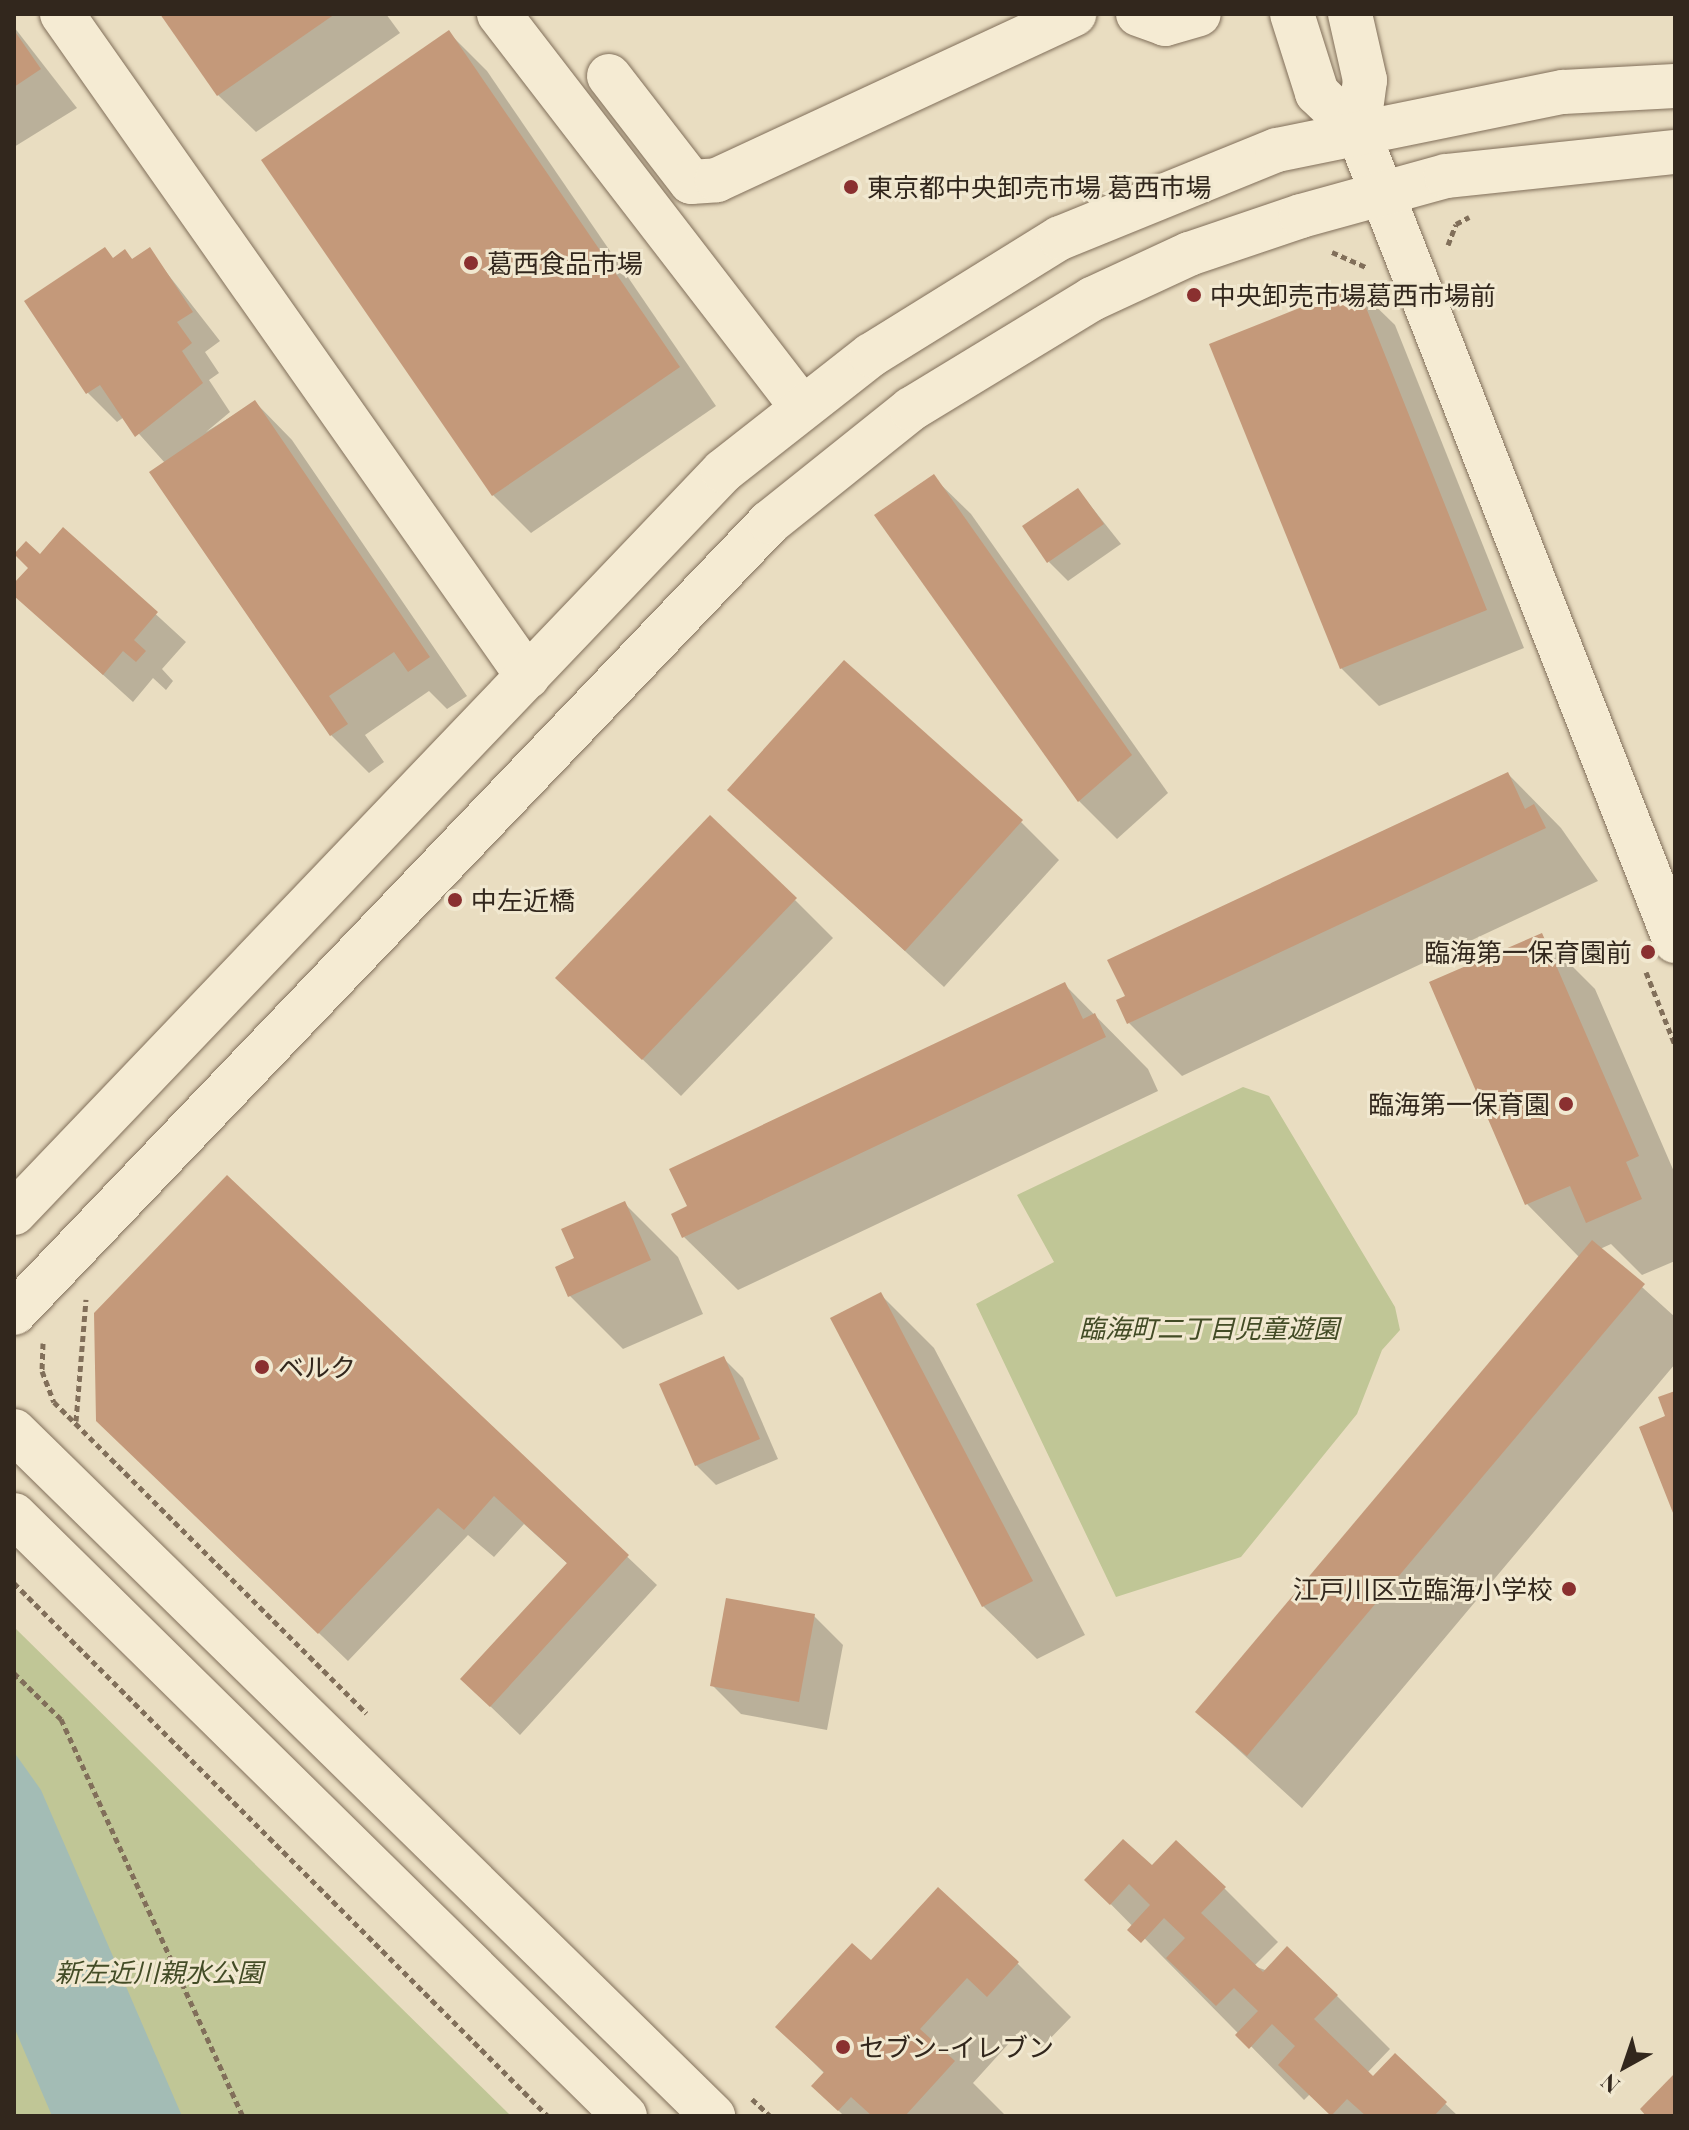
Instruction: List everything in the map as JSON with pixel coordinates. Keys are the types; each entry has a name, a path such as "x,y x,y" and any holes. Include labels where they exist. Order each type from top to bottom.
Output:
{"street":[{"path":"62,14 528,677"},
{"path":"499,14 801,406"},
{"path":"609,76 691,182 732,188 892,113 1074,14"},
{"path":"1138,14 1165,24 1199,14"},
{"path":"1292,14 1317,93 1358,132 1675,941"},
{"path":"1350,14 1365,80 1358,132"},
{"path":"14,1213 723,471 801,406 1060,238 1277,150 1563,92 1675,86"},
{"path":"29,1326 759,533 843,460 997,353 1092,299 1189,254 1446,176 1675,152"},
{"path":"14,1431 731,2106"},
{"path":"14,1515 625,2116"}],"path":[{"path":"1326,253 1365,265"},
{"path":"75,1422 87,1291 76,1302"},
{"path":"29,1326 50,1392 75,1422 369,1716"},
{"path":"14,1583 548,2116"},
{"path":"14,1673 61,1719 243,2116"},
{"path":"731,2106 770,2116"}],"green space":[{"name":"臨海町二丁目児童遊園","path":"1243,1087 1269,1096 1395,1307 1400,1330 1382,1350 1357,1414 1241,1557 1116,1597 976,1304 1054,1262 1017,1195"},
{"name":"新左近川親水公園","path":"14,1627 511,2116 14,2116"}],"water":[{"path":"14,1752 41,1790 182,2116 52,2116 14,2027"}],"building":[{"path":"160,14 335,14 217,96"},
{"path":"14,30 41,69 14,87"},
{"name":"葛西食品市場","path":"449,30 680,367 492,496 261,160"},
{"path":"105,247 113,258 125,249 132,259 150,247 193,312 177,322 192,343 182,351 203,383 135,437 100,385 86,394 24,301"},
{"path":"1357,285 1487,610 1340,669 1209,344"},
{"path":"255,400 430,657 408,672 394,652 329,696 348,724 330,736 149,472"},
{"path":"934,474 1132,755 1078,802 874,515"},
{"path":"1078,488 1104,524 1047,563 1022,526"},
{"path":"63,527 158,612 134,640 146,651 136,662 123,651 103,675 14,596 14,583 28,568 14,554 26,541 40,554"},
{"path":"844,660 1023,820 905,951 727,790"},
{"path":"1508,772 1525,809 1534,804 1546,828 1127,1024 1116,1000 1125,996 1107,960"},
{"path":"710,815 797,898 642,1060 555,978"},
{"path":"1542,933 1639,1156 1626,1162 1642,1199 1586,1223 1570,1186 1525,1205 1429,982"},
{"path":"1065,982 1083,1019 1095,1013 1106,1037 682,1238 671,1214 687,1206 669,1169"},
{"name":"ベルク","path":"227,1175 629,1555 490,1707 460,1679 567,1563 494,1496 464,1530 438,1508 318,1634 96,1421 94,1313"},
{"path":"625,1201 651,1260 568,1297 555,1267 574,1258 561,1229"},
{"path":"1592,1240 1645,1284 1247,1756 1195,1712"},
{"path":"881,1292 1033,1581 982,1607 830,1318"},
{"path":"724,1356 760,1439 695,1466 659,1384"},
{"path":"1675,1391 1675,1518 1639,1427 1665,1416 1658,1397"},
{"path":"726,1598 815,1614 799,1702 710,1686"},
{"path":"1123,1839 1152,1865 1176,1840 1226,1887 1201,1913 1263,1972 1287,1946 1338,1995 1314,2019 1373,2076 1395,2053 1447,2102 1434,2116 1366,2116 1347,2099 1331,2116 1278,2065 1295,2046 1272,2024 1249,2049 1235,2035 1258,2011 1234,1988 1216,2006 1166,1958 1185,1938 1164,1918 1141,1943 1127,1930 1150,1905 1129,1884 1110,1905 1084,1880"},
{"path":"938,1887 1019,1962 987,1997 967,1978 920,2029 955,2061 905,2116 872,2116 851,2097 838,2111 811,2086 824,2072 775,2027 852,1943 871,1960"},
{"path":"1675,2073 1675,2116 1646,2116 1640,2109"}],"place":[{"name":"東京都中央卸売市場 葛西市場","path":"851,187"},
{"name":"葛西食品市場","path":"471,263"},
{"name":"中央卸売市場葛西市場前","path":"1194,295"},
{"name":"中左近橋","path":"455,900"},
{"name":"臨海第一保育園前","path":"1648,952"},
{"name":"臨海第一保育園","path":"1566,1104"},
{"name":"ベルク","path":"262,1367"},
{"name":"江戸川区立臨海小学校","path":"1569,1589"},
{"name":"セブン-イレブン","path":"843,2047"}]}
